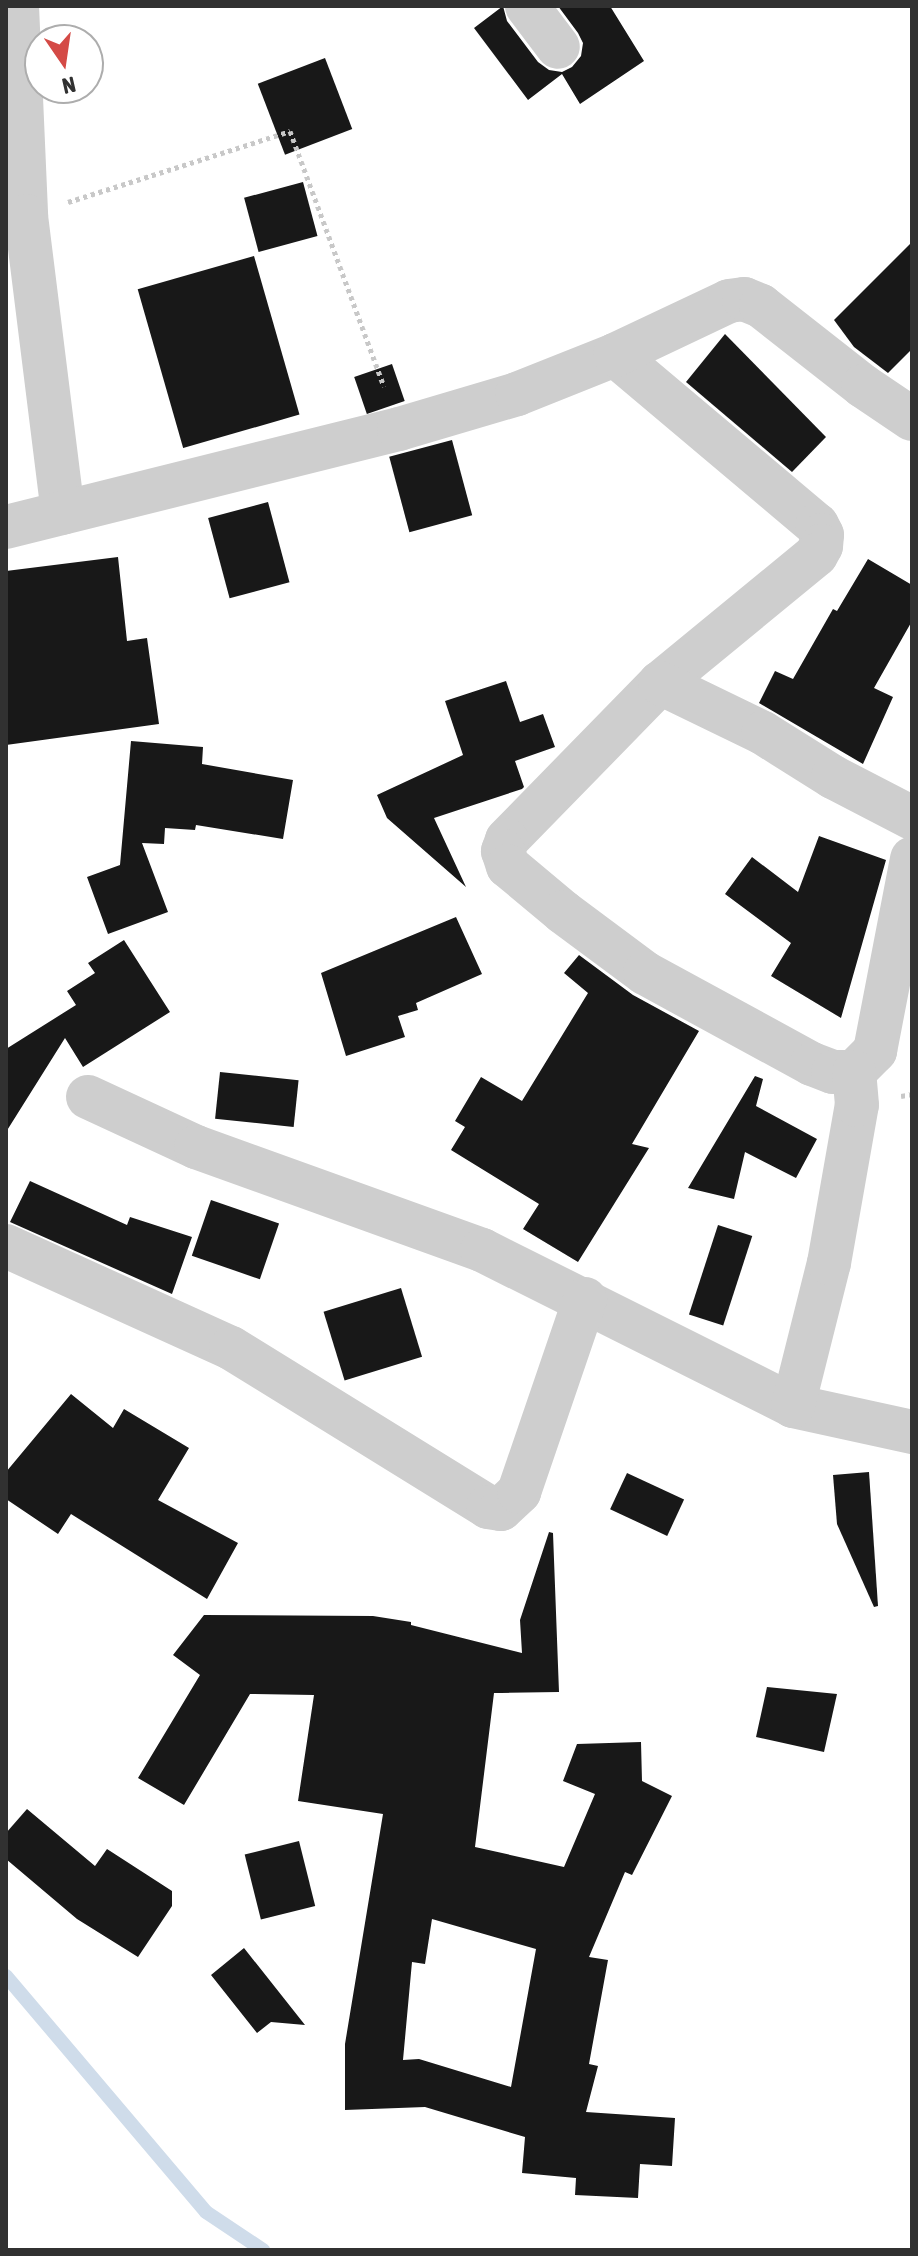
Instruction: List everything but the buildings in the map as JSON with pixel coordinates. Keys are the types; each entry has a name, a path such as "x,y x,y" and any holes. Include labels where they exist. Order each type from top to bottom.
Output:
{"street":[{"path":"17,6 26,216 63,513"},
{"path":"527,6 558,47"},
{"path":"6,527 399,429 517,394 615,355 729,301 744,299 761,306 863,386 912,419"},
{"path":"615,355 817,525 822,535 816,555 660,683 507,840 503,851 508,866 645,973 812,1064 833,1072 854,1072 875,1051 912,859"},
{"path":"660,683 763,733 833,777 912,818"},
{"path":"793,1406 829,1263 857,1105 854,1072"},
{"path":"88,1097 196,1147 482,1250 793,1406 912,1432"},
{"path":"6,1246 231,1348 488,1507 501,1509 519,1492 585,1299"}],"path":[{"path":"26,216 290,131 399,429"}],"waterway":[{"path":"6,1976 206,2212 263,2250"}]}
